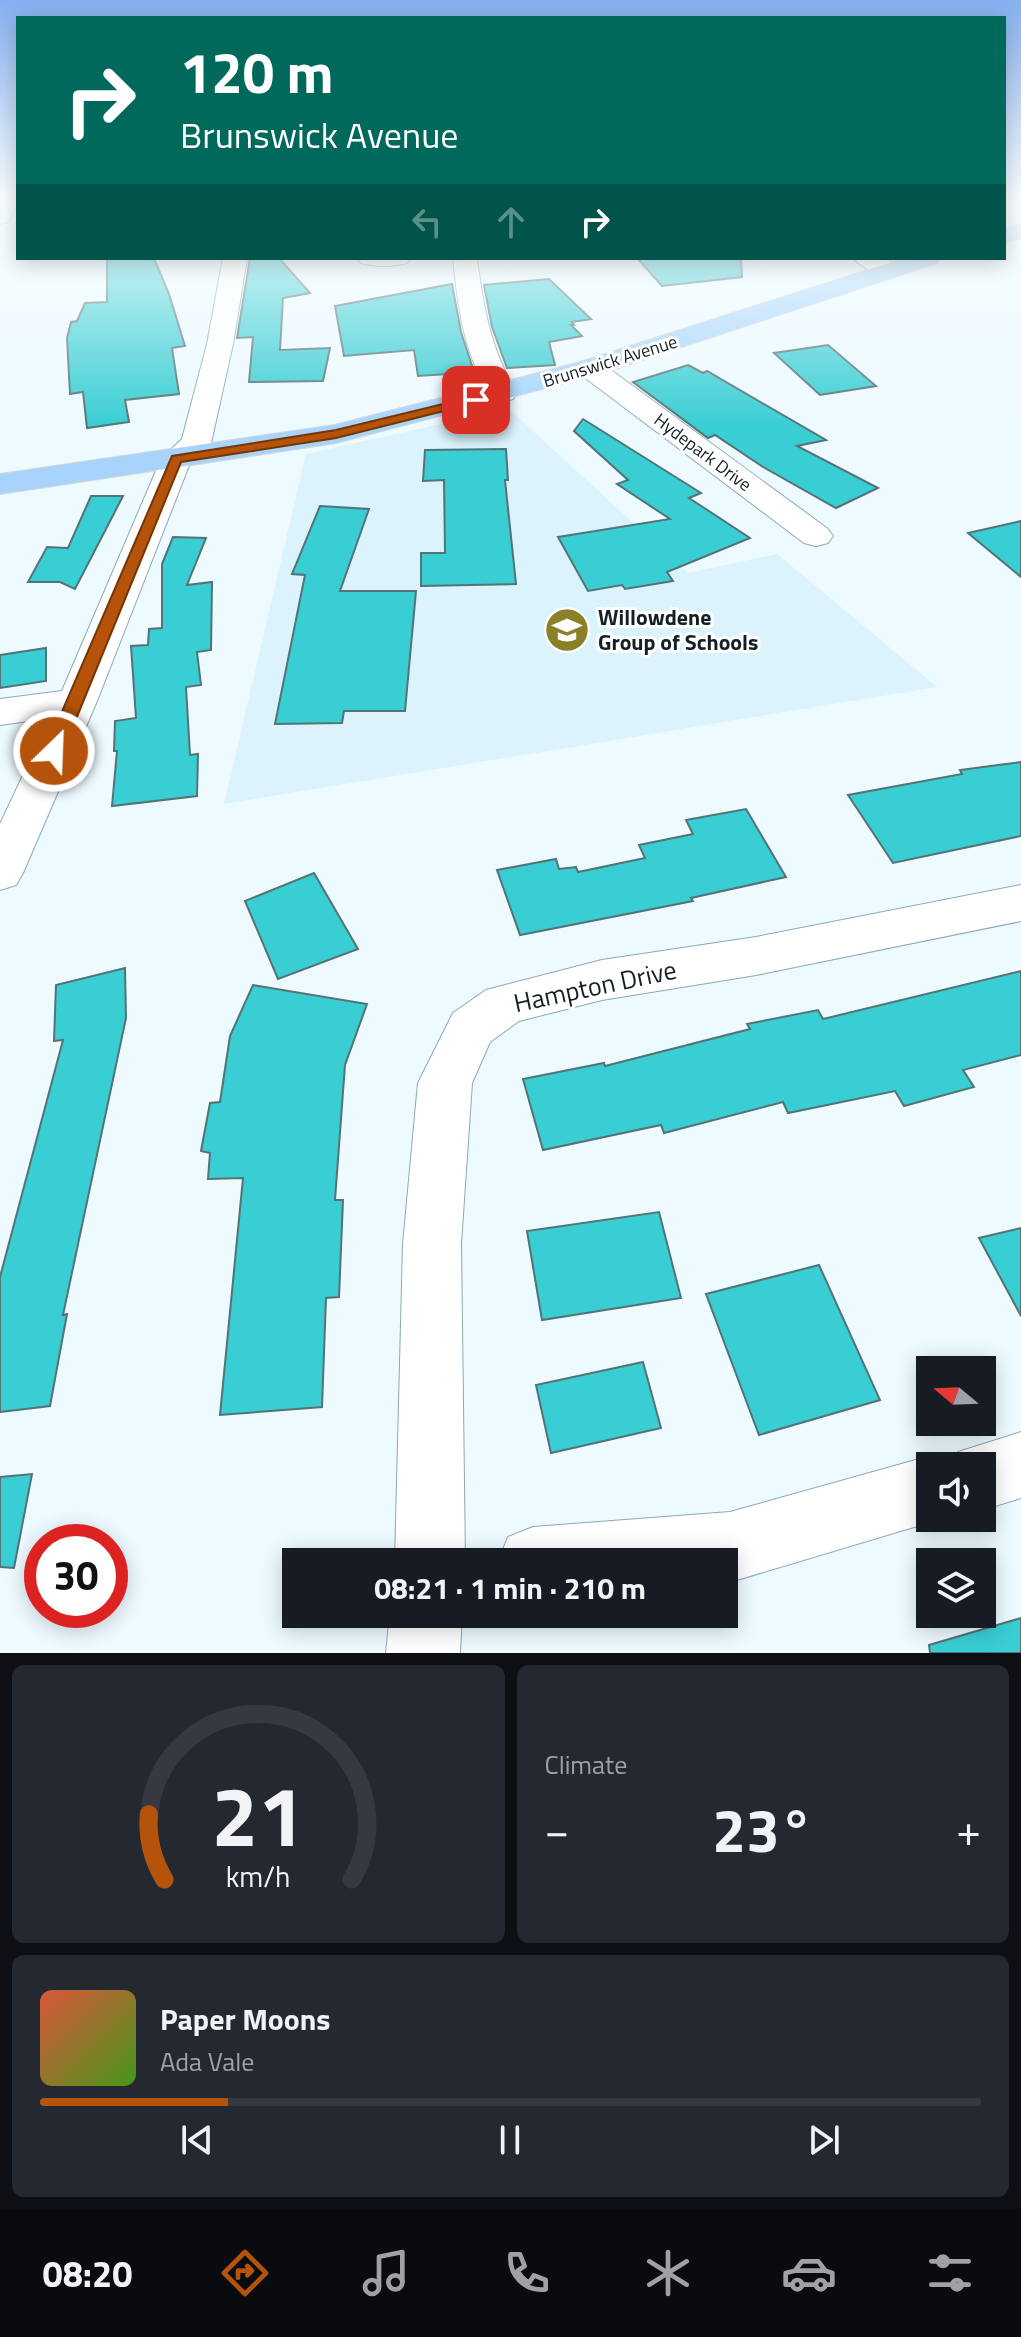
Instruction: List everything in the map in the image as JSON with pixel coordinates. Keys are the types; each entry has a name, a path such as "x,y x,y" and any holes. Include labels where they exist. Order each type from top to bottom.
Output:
{"main road":[{"name":"Brunswick Avenue","path":"0,484 336,434 503,393 590,368 855,272"}],"street":[{"path":"0,873 77,701 176,459 196,443 220,344 233,272"},
{"path":"467,272 470,303 488,372 503,393"},
{"name":"Hydepark Drive","path":"590,368 816,536"},
{"path":"0,712 77,701"},
{"name":"Hampton Drive","path":"430,1548 432,1244 445,1083 471,1028 504,1004 602,980 756,956 1021,903"},
{"path":"996,1472 1021,1465"},
{"path":"717,1548 730,1547 916,1494"},
{"path":"423,1653 425,1628"}],"shaded area":[{"name":"Willowdene Group of Schools","path":"509,409 688,573 777,554 937,687 224,804 306,454"}],"building":[{"path":"107,272 160,272 185,346 172,348 179,394 125,400 129,422 87,428 83,392 70,394 67,338 71,322 77,321 85,303 107,302"},
{"path":"248,272 292,272 310,293 283,298 280,350 330,348 323,381 249,382 253,337 237,338"},
{"path":"650,272 742,272 742,277 662,286"},
{"path":"549,279 591,319 572,322 574,325 571,325 582,336 549,342 555,365 507,368 492,327 484,285"},
{"path":"452,284 461,332 473,369 463,370 464,373 418,376 414,350 344,356 335,306"},
{"path":"828,345 876,386 820,395 774,353"},
{"path":"688,365 703,373 707,371 826,440 797,446 878,488 836,508 763,467 715,435 708,438 633,382"},
{"path":"583,419 701,493 689,498 750,538 667,572 673,581 588,591 558,537 670,519 617,484 628,480 574,431"},
{"path":"506,449 508,480 505,480 516,584 421,586 421,553 445,553 444,480 423,481 425,450"},
{"path":"91,496 123,496 75,589 60,582 28,582 47,547 68,548"},
{"path":"320,506 369,509 340,591 416,591 405,711 344,711 342,723 275,724 305,575 292,574"},
{"path":"1021,521 1021,577 968,533"},
{"path":"173,537 206,538 187,585 212,582 211,650 197,652 201,685 186,687 190,755 198,754 197,796 112,806 117,751 114,751 115,721 136,718 131,646 148,645 149,629 162,628 162,564"},
{"path":"46,648 46,681 0,688 0,655"},
{"path":"1021,762 1021,836 893,863 848,795 962,774 960,770"},
{"path":"746,809 786,877 691,898 693,901 520,935 497,870 556,859 559,869 576,867 578,872 645,858 639,845 693,834 686,820"},
{"path":"314,873 358,949 278,979 245,901"},
{"path":"125,968 126,1018 63,1315 67,1314 50,1406 0,1412 0,1277 63,1040 54,1041 56,985"},
{"path":"1021,971 1021,1055 963,1070 974,1087 904,1106 895,1091 788,1113 783,1102 664,1133 661,1125 543,1150 523,1079 604,1063 605,1066 750,1029 747,1024 818,1010 823,1019"},
{"path":"253,985 367,1004 345,1065 335,1200 343,1200 339,1297 326,1298 322,1407 220,1415 243,1178 208,1179 210,1153 201,1151 210,1103 220,1102 230,1036"},
{"path":"659,1212 681,1298 542,1320 527,1231"},
{"path":"1021,1228 1021,1316 979,1238"},
{"path":"819,1265 880,1400 759,1435 706,1294"},
{"path":"643,1362 661,1428 551,1453 536,1385"},
{"path":"32,1474 14,1568 0,1567 0,1477"},
{"path":"1021,1618 1021,1653 930,1653 929,1645 996,1628 996,1625"}],"place":[{"name":"Willowdene Group of Schools","path":"567,630"}],"route":[{"path":"54,751 176,459 336,434 476,400"}]}
